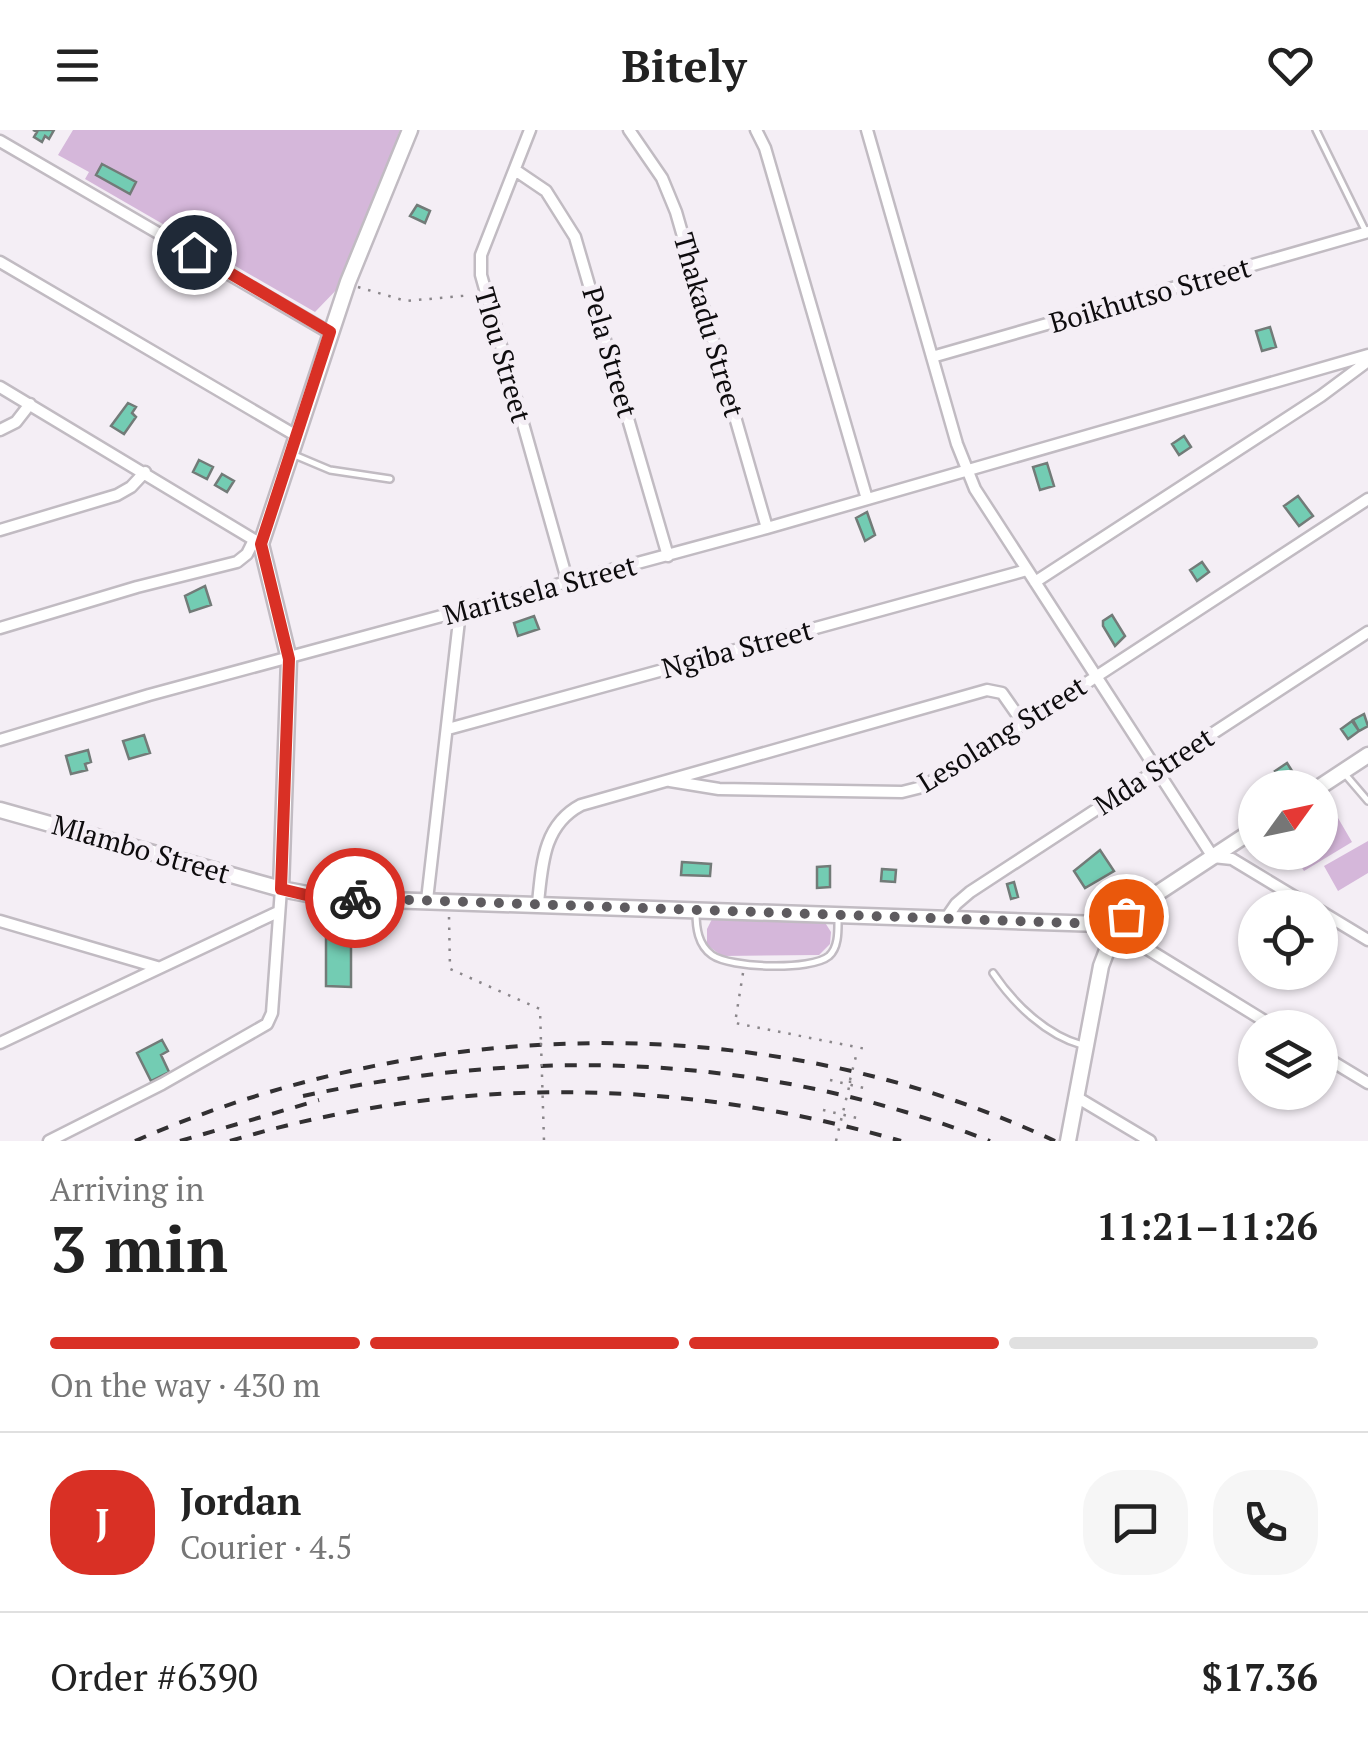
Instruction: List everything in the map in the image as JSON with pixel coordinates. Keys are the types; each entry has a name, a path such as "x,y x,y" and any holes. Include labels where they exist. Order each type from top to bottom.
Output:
{"street":[{"path":"0,628 237,562 258,542 348,282 410,130"},
{"name":"Tlou Street","path":"530,130 481,255 485,294 568,584"},
{"name":"Thakadu Street","path":"629,130 662,178 676,212 767,528"},
{"path":"756,130 765,148 867,500"},
{"path":"866,130 965,470 1213,857 1232,860 1283,890"},
{"path":"0,141 330,332"},
{"name":"Pela Street","path":"515,170 546,190 575,237 668,556"},
{"name":"Boikhutso Street","path":"932,357 1367,232"},
{"path":"0,262 295,435"},
{"path":"1035,582 1321,396 1368,358"},
{"name":"Maritsela Street","path":"0,740 1368,358"},
{"path":"0,387 258,542 289,659 281,889 272,1013 263,1027 49,1141"},
{"path":"0,430 16,422 30,404"},
{"path":"0,530 117,495 145,472"},
{"name":"Lesolang Street","path":"538,903 548,841 566,815 593,801 670,781 719,789 902,792 925,786 1368,500"},
{"name":"Ngiba Street","path":"448,729 1027,570"},
{"path":"427,900 460,612"},
{"name":"Mda Street","path":"947,917 970,892 1368,632"},
{"path":"670,781 987,690 1002,694 1024,723"},
{"path":"1338,774 1368,755"},
{"name":"Mlambo Street","path":"0,810 281,889 328,898 947,917 1100,924 1115,929"},
{"path":"1070,1135 1102,966 1115,929 1138,906 1238,840"},
{"path":"0,1043 278,912"},
{"path":"0,921 158,968"},
{"path":"1338,922 1368,940"},
{"path":"1115,929 1247,1010"},
{"path":"1338,1065 1368,1083"},
{"path":"1078,1098 1150,1141"}],"lane":[{"path":"1316,130 1367,232"},
{"path":"290,453 330,470 390,479"},
{"path":"1343,771 1368,801"},
{"path":"696,908 697,931 708,952 716,958 744,964 804,964 826,958 835,946 838,915"},
{"path":"993,973 1008,993 1047,1029 1066,1041 1087,1046"}],"path":[{"path":"348,282 406,302 485,294"},
{"path":"448,900 450,969 540,1009 544,1141"},
{"path":"744,964 735,1023 866,1049"},
{"path":"836,1141 858,1048"},
{"path":"830,1080 868,1090"},
{"path":"823,1110 862,1120"}],"shaded area":[{"path":"73,130 400,130 342,284 315,312 85,179 89,172 58,155"},
{"path":"1338,818 1352,842 1338,850"},
{"path":"1368,841 1368,873 1338,891 1326,870 1338,870 1338,858"},
{"path":"713,917 824,921 831,932 830,944 819,955 722,956 707,945 707,929"}],"building":[{"path":"33,130 54,130 42,142 34,137 37,132"},
{"path":"102,164 136,182 130,194 96,175"},
{"path":"417,205 430,211 425,223 410,216"},
{"path":"1270,327 1276,347 1262,351 1256,331"},
{"path":"128,403 136,407 132,413 136,417 124,434 111,426"},
{"path":"1184,436 1191,447 1179,455 1172,444"},
{"path":"199,460 213,467 207,479 193,472"},
{"path":"1047,463 1054,486 1040,490 1033,467"},
{"path":"222,474 234,481 227,492 215,485"},
{"path":"1298,496 1313,516 1299,526 1284,506"},
{"path":"867,512 875,535 865,541 856,518"},
{"path":"1202,562 1209,572 1197,581 1190,570"},
{"path":"205,586 211,605 190,612 185,596"},
{"path":"1112,615 1125,636 1115,646 1103,626 1103,621"},
{"path":"534,616 539,629 518,636 514,623"},
{"path":"1364,714 1368,726 1359,731 1353,720"},
{"path":"1352,721 1359,731 1348,739 1341,729"},
{"path":"144,735 150,753 129,759 123,741"},
{"path":"88,750 91,762 85,764 87,770 71,774 66,756"},
{"path":"1100,850 1114,871 1085,888 1074,871"},
{"path":"682,862 711,864 710,876 681,875"},
{"path":"830,866 830,887 817,888 817,867"},
{"path":"882,869 896,870 895,882 881,881"},
{"path":"1014,882 1018,897 1011,899 1007,884"},
{"path":"326,929 351,929 351,987 326,986"},
{"path":"162,1040 168,1051 161,1055 169,1072 151,1081 137,1053"}],"railway":[{"path":"135,1141 246,1099 360,1069 477,1050 595,1043 713,1048 830,1066 944,1097 1055,1141"},
{"path":"303,1096 477,1070 564,1065 650,1067 736,1075 821,1090 906,1112 990,1141"},
{"path":"230,1141 313,1119 396,1104 565,1092 650,1095 734,1105 818,1120 901,1141"},
{"path":"180,1141 319,1100"}],"way so far":[{"path":"355,898 947,917 1100,924 1115,929 1126,916"}],"route":[{"path":"194,252 330,332 261,544 289,659 281,889 328,898 355,898"}]}
